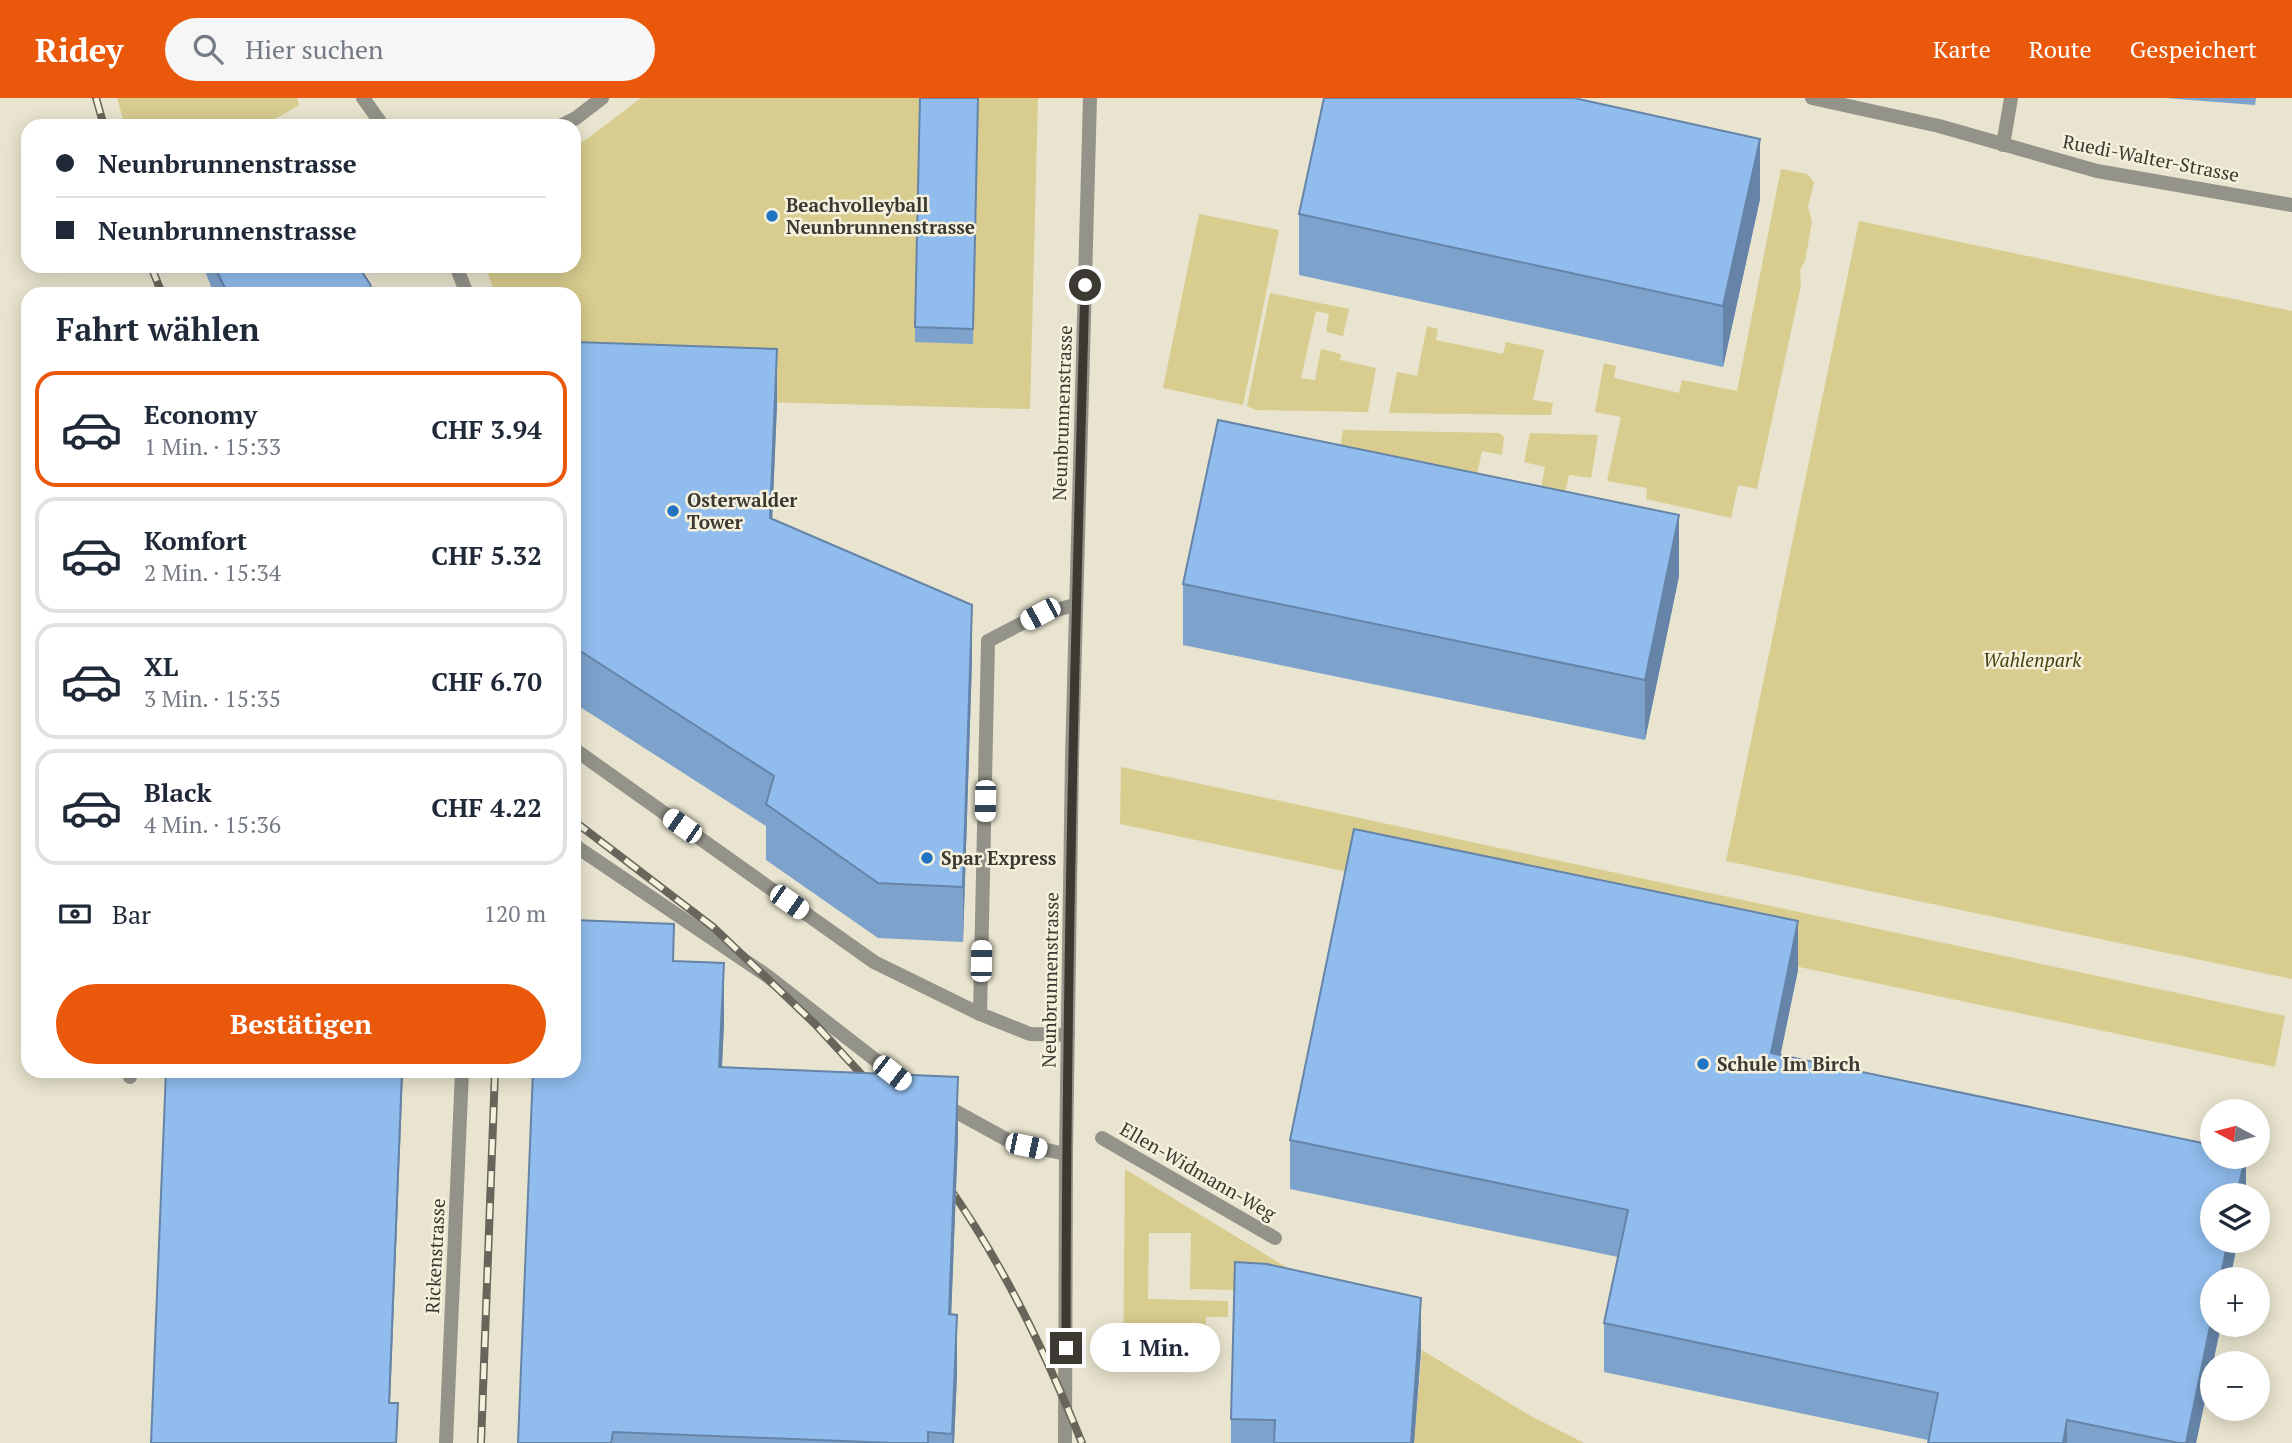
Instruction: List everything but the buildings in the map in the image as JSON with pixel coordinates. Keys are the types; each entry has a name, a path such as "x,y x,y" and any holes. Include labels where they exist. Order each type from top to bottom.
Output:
{"street":[{"path":"363,98 378,119"},
{"path":"574,119 602,98"},
{"name":"Neunbrunnenstrasse","path":"1065,1443 1066,1154 1075,605 1090,98"},
{"name":"Ruedi-Walter-Strasse","path":"1812,98 1939,126 2097,171 2292,205"},
{"path":"2003,145 2011,98"},
{"path":"980,1014 988,641 1040,614 1075,605"},
{"path":"581,754 874,962 980,1014 1030,1034 1068,1035"},
{"path":"581,850 766,975 911,1088 1013,1143 1066,1154"},
{"name":"Rickenstrasse","path":"446,1443 462,1078"},
{"name":"Ellen-Widmann-Weg","path":"1101,1138 1275,1238"}],"green space":[{"path":"117,98 297,98 299,105 275,119 123,119"},
{"path":"641,98 1038,98 1030,409 581,397 581,287 492,287 488,273 581,273 581,142"},
{"path":"1781,169 1807,174 1814,182 1808,207 1812,222 1757,489 1738,485 1731,518 1646,499 1647,488 1607,481 1621,417 1595,412 1604,363 1616,366 1614,378 1679,393 1682,380 1737,391"},
{"path":"1199,214 1279,230 1243,405 1163,388"},
{"name":"Wahlenpark","path":"1859,221 2292,311 2292,979 1726,861"},
{"path":"1270,293 1349,309 1343,336 1326,332 1329,314 1316,311 1301,378 1315,380 1321,349 1341,354 1340,360 1376,368 1368,412 1256,410 1247,406"},
{"path":"1427,326 1438,329 1436,340 1503,354 1506,342 1544,350 1533,400 1553,403 1551,415 1389,413 1397,372 1417,376"},
{"path":"1343,430 1499,433 1504,437 1502,455 1482,451 1472,496 1335,476"},
{"path":"1530,433 1598,435 1591,478 1569,475 1558,524 1535,518 1545,467 1524,462"},
{"path":"1121,767 2285,1016 2275,1067 1120,824"},
{"path":"1125,1169 1396,1334 1235,1290 1190,1289 1191,1233 1149,1233 1148,1299 1228,1301 1228,1317 1206,1317 1206,1369 1123,1369"},
{"path":"1422,1350 1529,1415 1584,1443 1414,1443"}],"railway":[{"path":"96,98 102,119"},
{"path":"154,273 159,287"},
{"path":"581,826 713,927 815,1024 874,1088"},
{"path":"481,1443 495,1078"},
{"path":"946,1183 967,1213 1022,1309 1082,1443"}],"place":[{"name":"Beachvolleyball Neunbrunnenstrasse","path":"772,216"},
{"name":"Osterwalder Tower","path":"673,511"},
{"name":"Spar Express","path":"927,858"},
{"name":"Schule Im Birch","path":"1703,1064"}],"route":[{"path":"1066,1348 1072,758 1085,285"}]}
